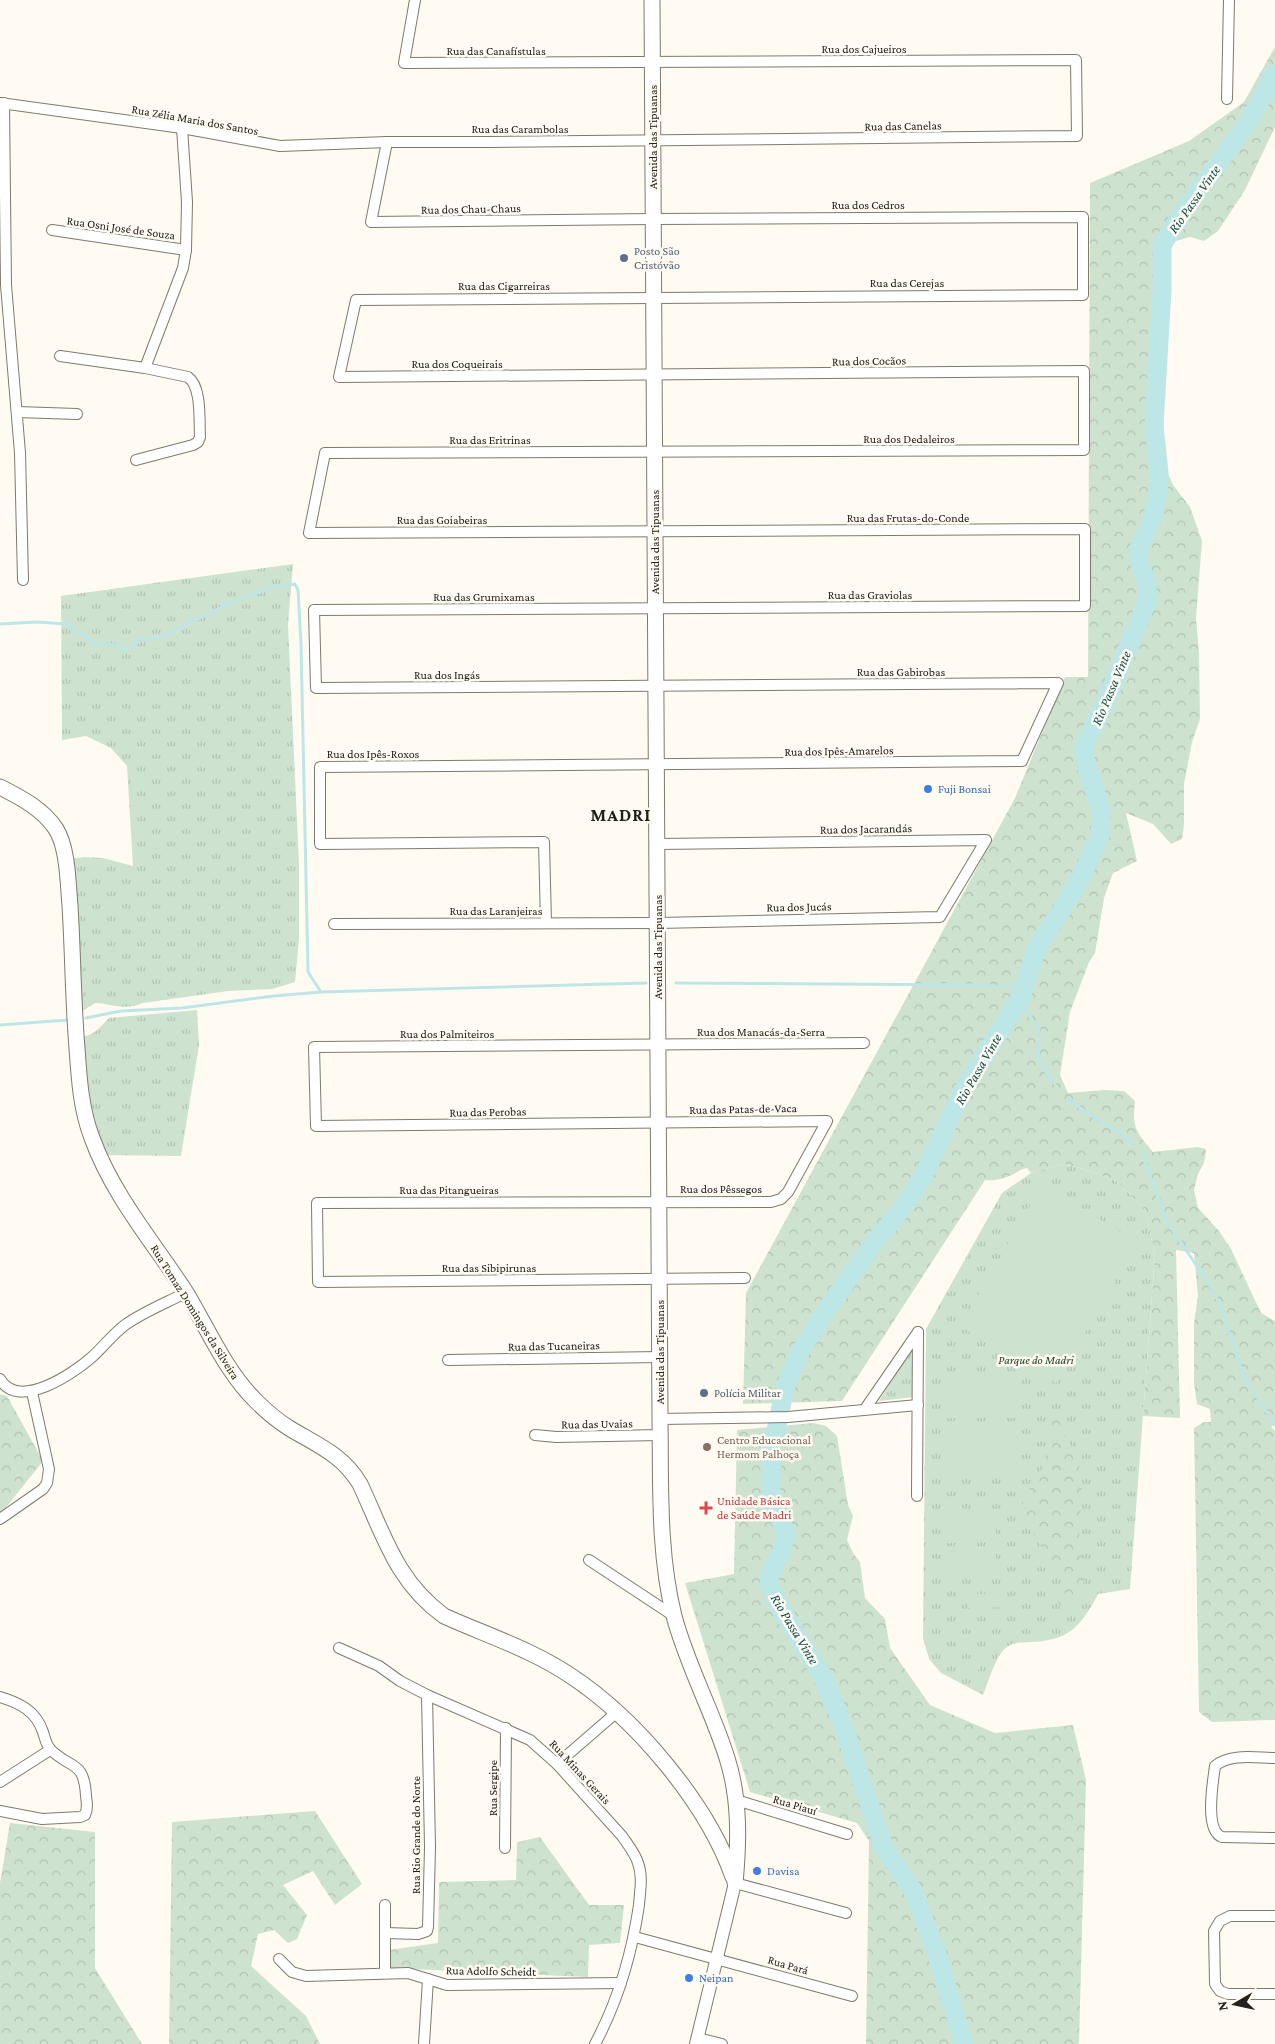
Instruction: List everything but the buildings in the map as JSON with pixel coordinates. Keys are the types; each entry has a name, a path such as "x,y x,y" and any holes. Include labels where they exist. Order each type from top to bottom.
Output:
{"main road":[{"name":"Avenida das Tipuanas","path":"652,0 660,1435 663,1536 674,1616 728,1760 736,1800 738,1827 735,1883"},
{"name":"Rua Tomaz Domingos da Silveira","path":"0,787 36,809 57,830 61,840 68,887 80,1080 84,1111 91,1137 119,1193 186,1292 224,1360 256,1402 282,1424 327,1450 352,1470 400,1570 413,1589 430,1606 444,1616 550,1663 570,1675 617,1712 658,1757 698,1807 717,1839 735,1883"}],"street":[{"name":"Rua das Canafístulas","path":"415,0 404,63 652,64"},
{"path":"1227,99 1230,0"},
{"name":"Rua dos Cajueiros","path":"652,64 1076,60"},
{"name":"Rua das Canelas","path":"653,141 1077,136 1076,60"},
{"path":"2,103 6,284 17,412 23,580"},
{"name":"Rua Zélia Maria dos Santos","path":"2,103 182,128 280,146 388,142"},
{"path":"145,368 180,279 186,250 187,202 182,128"},
{"name":"Rua das Carambolas","path":"388,142 653,141"},
{"name":"Rua dos Chau-Chaus","path":"388,142 371,222 653,219"},
{"name":"Rua dos Cedros","path":"653,219 1083,217"},
{"name":"Rua das Cerejas","path":"654,298 1083,294 1083,217"},
{"name":"Rua Osni José de Souza","path":"52,230 186,250"},
{"name":"Rua das Cigarreiras","path":"356,300 654,298"},
{"name":"Rua dos Coqueirais","path":"356,300 339,377 654,376"},
{"path":"60,356 145,368 188,377 194,381 197,389 200,436 198,442 136,460"},
{"name":"Rua dos Cocãos","path":"654,376 1084,371"},
{"name":"Rua dos Dedaleiros","path":"654,452 1084,450 1084,371"},
{"path":"17,412 77,414"},
{"name":"Rua das Eritrinas","path":"325,453 654,452"},
{"name":"Rua das Goiabeiras","path":"325,453 309,533 655,532"},
{"name":"Rua das Frutas-do-Conde","path":"655,532 1085,529 1085,606"},
{"name":"Rua das Graviolas","path":"655,609 1085,606"},
{"name":"Rua das Grumixamas","path":"314,610 655,609"},
{"name":"Rua dos Ingás","path":"314,610 316,688 657,686"},
{"name":"Rua das Gabirobas","path":"657,686 1058,683 1022,761"},
{"name":"Rua dos Ipês-Amarelos","path":"657,765 1022,761"},
{"name":"Rua dos Ipês-Roxos","path":"546,923 544,842 320,844 320,767 657,765"},
{"name":"Rua dos Jacarandás","path":"657,844 986,840 940,917"},
{"name":"Rua dos Jucás","path":"658,922 940,917"},
{"name":"Rua das Laranjeiras","path":"334,924 658,922"},
{"name":"Rua dos Manacás-da-Serra","path":"658,1045 864,1043"},
{"name":"Rua dos Palmiteiros","path":"316,1126 314,1047 658,1045"},
{"name":"Rua das Patas-de-Vaca","path":"659,1123 827,1121"},
{"name":"Rua dos Pêssegos","path":"660,1201 771,1202 782,1199 788,1192 827,1121"},
{"name":"Rua das Perobas","path":"316,1126 659,1123"},
{"name":"Rua das Pitangueiras","path":"318,1282 317,1203 660,1201"},
{"name":"Rua das Sibipirunas","path":"318,1282 745,1278"},
{"path":"0,1379 12,1390 23,1393 32,1392 79,1368 124,1326 186,1292"},
{"path":"865,1409 918,1332 917,1496"},
{"name":"Rua das Tucaneiras","path":"448,1360 660,1356"},
{"path":"0,1519 43,1490 47,1483 49,1469 32,1392"},
{"path":"660,1418 756,1419 918,1404"},
{"name":"Rua das Uvaias","path":"535,1435 556,1437 660,1435"},
{"path":"589,1560 674,1616"},
{"name":"Rua Minas Gerais","path":"339,1648 379,1666 400,1681 427,1695 530,1740 557,1764 622,1836 638,1862 641,1887 634,1937 621,1984 595,2044"},
{"name":"Rua Rio Grande do Norte","path":"385,1933 418,1934 427,1931 428,1926 430,1847 427,1695"},
{"path":"0,1697 20,1704 31,1711 38,1720 50,1750 79,1768 83,1776 87,1809 85,1815 80,1817 42,1819 0,1811"},
{"path":"557,1764 617,1712"},
{"name":"Rua Sergipe","path":"505,1848 506,1728"},
{"path":"0,1782 50,1750"},
{"path":"1275,1758 1231,1758 1222,1760 1215,1766 1212,1786 1212,1824 1214,1833 1226,1838 1275,1838"},
{"name":"Rua Piauí","path":"736,1800 847,1834"},
{"path":"722,2044 697,2041 735,1883 846,1913"},
{"path":"385,1905 385,1972"},
{"path":"1275,1916 1230,1916 1220,1921 1214,1932 1215,1984 1220,1991 1228,1994 1275,1994"},
{"name":"Rua Pará","path":"634,1937 718,1958 852,1996"},
{"name":"Rua Adolfo Scheidt","path":"279,1959 292,1972 299,1975 408,1973 447,1985 621,1984"},
{"path":"424,2044 428,1979"}],"green space":[{"path":"1275,47 1275,127 1245,190 1218,231 1204,241 1190,237 1162,245 1164,464 1173,485 1190,507 1202,541 1196,618 1199,653 1200,719 1192,742 1184,784 1182,839 1171,844 1153,824 1126,813 1137,861 1113,873 1104,898 1095,953 1089,962 1070,1012 1060,1075 1068,1093 1104,1090 1124,1091 1135,1101 1134,1118 1136,1129 1153,1152 1198,1147 1206,1149 1204,1163 1198,1174 1194,1190 1198,1208 1219,1231 1231,1249 1261,1313 1275,1321 1275,1425 1271,1427 1275,1431 1275,1720 1212,1722 1199,1712 1194,1428 1204,1422 1211,1422 1210,1409 1197,1404 1194,1384 1194,1323 1198,1296 1194,1253 1176,1250 1180,1418 1143,1416 1155,1255 1145,1209 1116,1181 1084,1169 1063,1164 1031,1173 1027,1168 1003,1178 985,1180 842,1401 743,1404 746,1293 1015,798 1065,677 1088,677 1090,183 1189,141 1244,102"},
{"path":"293,564 288,625 299,864 299,939 295,982 272,989 228,991 143,1003 130,1007 95,1003 81,1012 70,859 84,857 103,858 133,866 127,766 111,748 86,736 62,740 61,596"},
{"path":"197,1010 199,1045 181,1156 105,1155 90,1120 80,1037 93,1033 109,1018"},
{"name":"Parque do Madri","path":"1063,1164 1084,1169 1116,1181 1145,1209 1155,1255 1130,1589 1098,1594 1086,1615 1072,1630 1064,1635 1043,1641 1015,1643 1007,1647 996,1662 983,1695 941,1673 929,1659 923,1638 926,1329 1002,1193 1031,1173"},
{"path":"1042,1185 1138,1242 1056,1383 960,1326"},
{"path":"911,1350 914,1350 914,1397 879,1401"},
{"path":"1018,1372 1019,1418 943,1418 943,1373"},
{"path":"0,1394 7,1396 43,1461 0,1515"},
{"path":"1058,1418 1064,1434 1077,1455 1082,1482 1079,1540 1085,1579 1074,1601 1066,1610 1060,1608 1058,1599 1061,1589 1058,1575 1035,1536 1023,1521 1021,1504 1043,1467 1048,1446 1050,1421"},
{"path":"813,1423 826,1426 837,1436 848,1505 853,1516 847,1540 860,1562 865,1598 885,1619 890,1648 930,1705 995,1733 1073,1725 1086,1780 1079,2044 866,2044 869,1841 857,1823 750,1792 685,1583 734,1574 737,1430"},
{"path":"1018,1428 1018,1474 943,1475 942,1429"},
{"path":"996,1514 996,1542 945,1543 945,1515"},
{"path":"945,1550 996,1550 996,1578 945,1578"},
{"path":"967,1594 1006,1594 1006,1607 967,1608"},
{"path":"975,1651 982,1654 979,1661 980,1668 975,1674 971,1675 965,1670 964,1665 972,1658"},
{"path":"315,1811 362,1884 335,1905 313,1871 283,1885 307,1915 297,1939 288,1943 274,1930 258,1934 251,1966 306,2016 320,2044 169,2044 172,1822"},
{"path":"10,1823 95,1832 95,1968 142,2044 0,2044 0,1883"},
{"path":"540,1837 589,1905 624,1905 620,1943 589,1945 588,1977 389,1968 389,1950 438,1943 439,1882 516,1880 517,1842"}],"waterway":[{"name":"Rio Passa Vinte","path":"964,2044 937,1954 913,1891 884,1848 843,1725 822,1675 777,1603 769,1584 770,1574 783,1548 786,1532 774,1506 771,1489 772,1450 785,1387 800,1352 829,1306 874,1243 901,1210 923,1177 961,1094 1021,997 1037,947 1082,875 1100,836 1101,810 1087,767 1084,751 1087,740 1105,704 1147,602 1147,584 1138,557 1140,545 1152,520 1158,494 1159,473 1154,426 1162,290 1162,245 1188,205 1251,118 1275,73"},
{"path":"0,624 37,622 66,624 96,644 116,645 125,650 142,640 158,638 222,607 272,587 295,584 298,590 301,644 308,972 321,992"},
{"path":"86,1018 121,1011 182,1008 321,992 646,983"},
{"path":"676,983 1013,987 1025,983"},
{"path":"1021,997 1022,1005 1039,1029 1038,1052 1040,1064 1055,1084"},
{"path":"0,1025 68,1020"},
{"path":"1068,1100 1134,1143"},
{"path":"1142,1154 1167,1222 1207,1281 1218,1301 1243,1375 1275,1425"}],"place":[{"name":"Posto São Cristóvão","path":"624,258"},
{"name":"Fuji Bonsai","path":"928,789"},
{"name":"Polícia Militar","path":"704,1393"},
{"name":"Centro Educacional Hermom Palhoça","path":"707,1447"},
{"name":"Unidade Básica de Saúde Madri","path":"706,1508"},
{"name":"Davisa","path":"757,1871"},
{"name":"Neipan","path":"689,1978"}],"district":[{"name":"MADRI","path":"621,815"}]}
